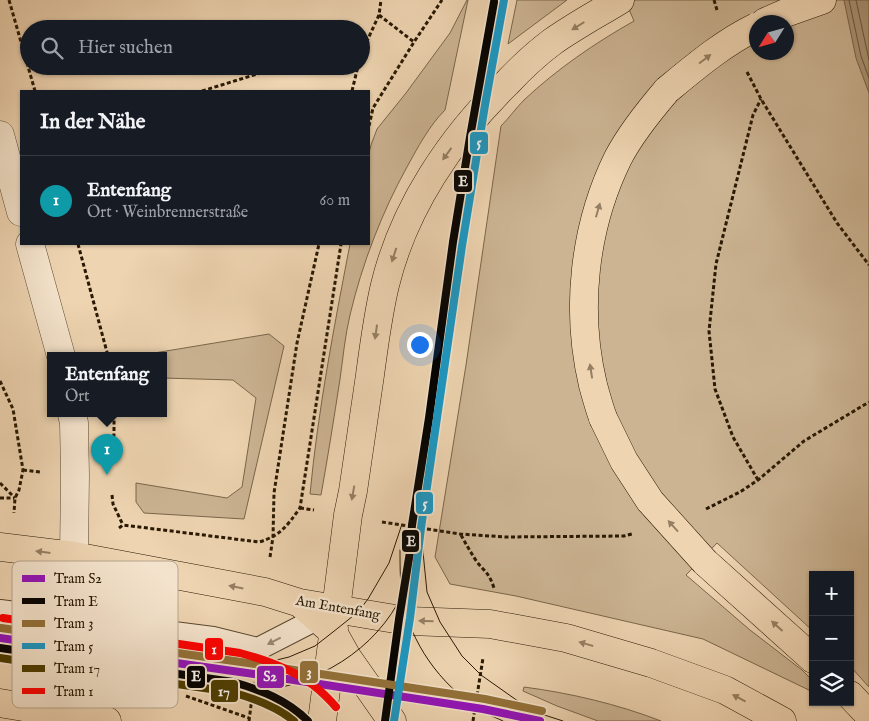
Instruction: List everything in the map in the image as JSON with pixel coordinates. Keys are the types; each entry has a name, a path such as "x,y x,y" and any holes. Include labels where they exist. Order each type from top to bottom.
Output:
{"main road":[{"path":"322,721 322,616 353,491 377,321 385,284 405,226 433,173 460,135 485,105 524,65 552,42 620,0"},
{"path":"781,15 822,0"},
{"path":"749,31 706,58 667,90 641,122 619,157 603,193 592,234 584,279 586,346 593,384 603,418 624,462 650,501 705,562 809,655"},
{"name":"Am Entenfang","path":"4,550 74,556 101,561"},
{"name":"Am Entenfang","path":"178,576 265,592 322,616 490,624 566,638 651,663 725,690 782,721"},
{"path":"322,616 347,657 392,721"},
{"path":"854,699 869,714"},
{"path":"0,704 32,721"},
{"path":"25,708 108,721"}],"street":[{"path":"0,135 20,208"},
{"path":"30,245 60,352"},
{"path":"73,417 75,475 74,556"}],"lane":[{"path":"178,633 213,638 258,648 322,616"}],"path":[{"path":"8,0 20,40"},
{"path":"370,34 379,15 381,0"},
{"path":"370,122 373,108 442,0"},
{"path":"714,0 720,17"},
{"path":"379,15 414,42"},
{"path":"744,66 761,99 837,222 869,265"},
{"path":"30,75 35,90"},
{"path":"205,90 254,75"},
{"path":"352,90 356,75"},
{"path":"761,99 753,115 716,264 709,331 715,389 733,437 758,480 804,441 869,402"},
{"path":"78,245 107,352"},
{"path":"273,538 275,484 298,343 319,245"},
{"path":"112,488 113,504 123,525 259,542 273,538 281,533 300,508 341,245"},
{"path":"0,381 12,408 23,470 19,490 15,498"},
{"path":"112,460 114,417"},
{"path":"0,483 15,498"},
{"path":"0,498 15,498"},
{"path":"460,534 624,536"},
{"path":"186,696 249,718"}],"shaded area":[{"path":"468,0 445,110 424,137 398,184 381,220 360,277 347,331 321,495 310,494 332,337 350,245 370,245 371,145 377,129 450,33"},
{"path":"517,0 567,0 508,44"},
{"path":"625,0 869,0 869,687 854,670 854,571 809,571 809,627 717,543 686,575 750,630 802,670 809,677 809,690 703,639 516,596 450,584 435,557 466,365 501,126 524,100 563,67 605,38 634,21"},
{"path":"269,334 284,346 244,519 144,513 136,502 136,483 227,498 242,487 256,398 233,380 167,378 167,352 160,352"},
{"path":"524,687 559,692 593,700 628,709 661,721 598,721 523,691"}],"water":[{"path":"844,0 869,0 869,93 856,58"}],"tram line":[{"name":"5","path":"394,721 462,246 504,0"},
{"name":"E","path":"385,721 453,242 494,2"},
{"path":"426,498 423,552 427,592 440,622 462,656 481,675 532,711 563,721"},
{"path":"211,669 256,665 289,657 315,646 358,612 368,599 389,563 402,524"},
{"path":"221,690 255,692 278,688 300,682 342,662 377,632 391,614 403,593 419,538"},
{"path":"400,550 401,586 404,607 409,623 424,654 445,681 458,693 471,704 503,721"},
{"name":"1","path":"3,618 12,619"},
{"name":"3","path":"1,628 12,630"},
{"name":"S2","path":"0,638 12,640"},
{"name":"1","path":"178,644 240,653 269,662 305,679 336,707"},
{"name":"E","path":"0,648 12,650"},
{"name":"3","path":"178,653 485,699 542,711"},
{"name":"17","path":"0,658 12,660"},
{"name":"S2","path":"178,663 483,709 540,721"},
{"name":"E","path":"178,674 233,682 254,689 291,707 308,721"},
{"name":"17","path":"178,684 231,692 248,697 280,711 294,721"}],"place":[{"name":"Entenfang","path":"107,475"}]}
